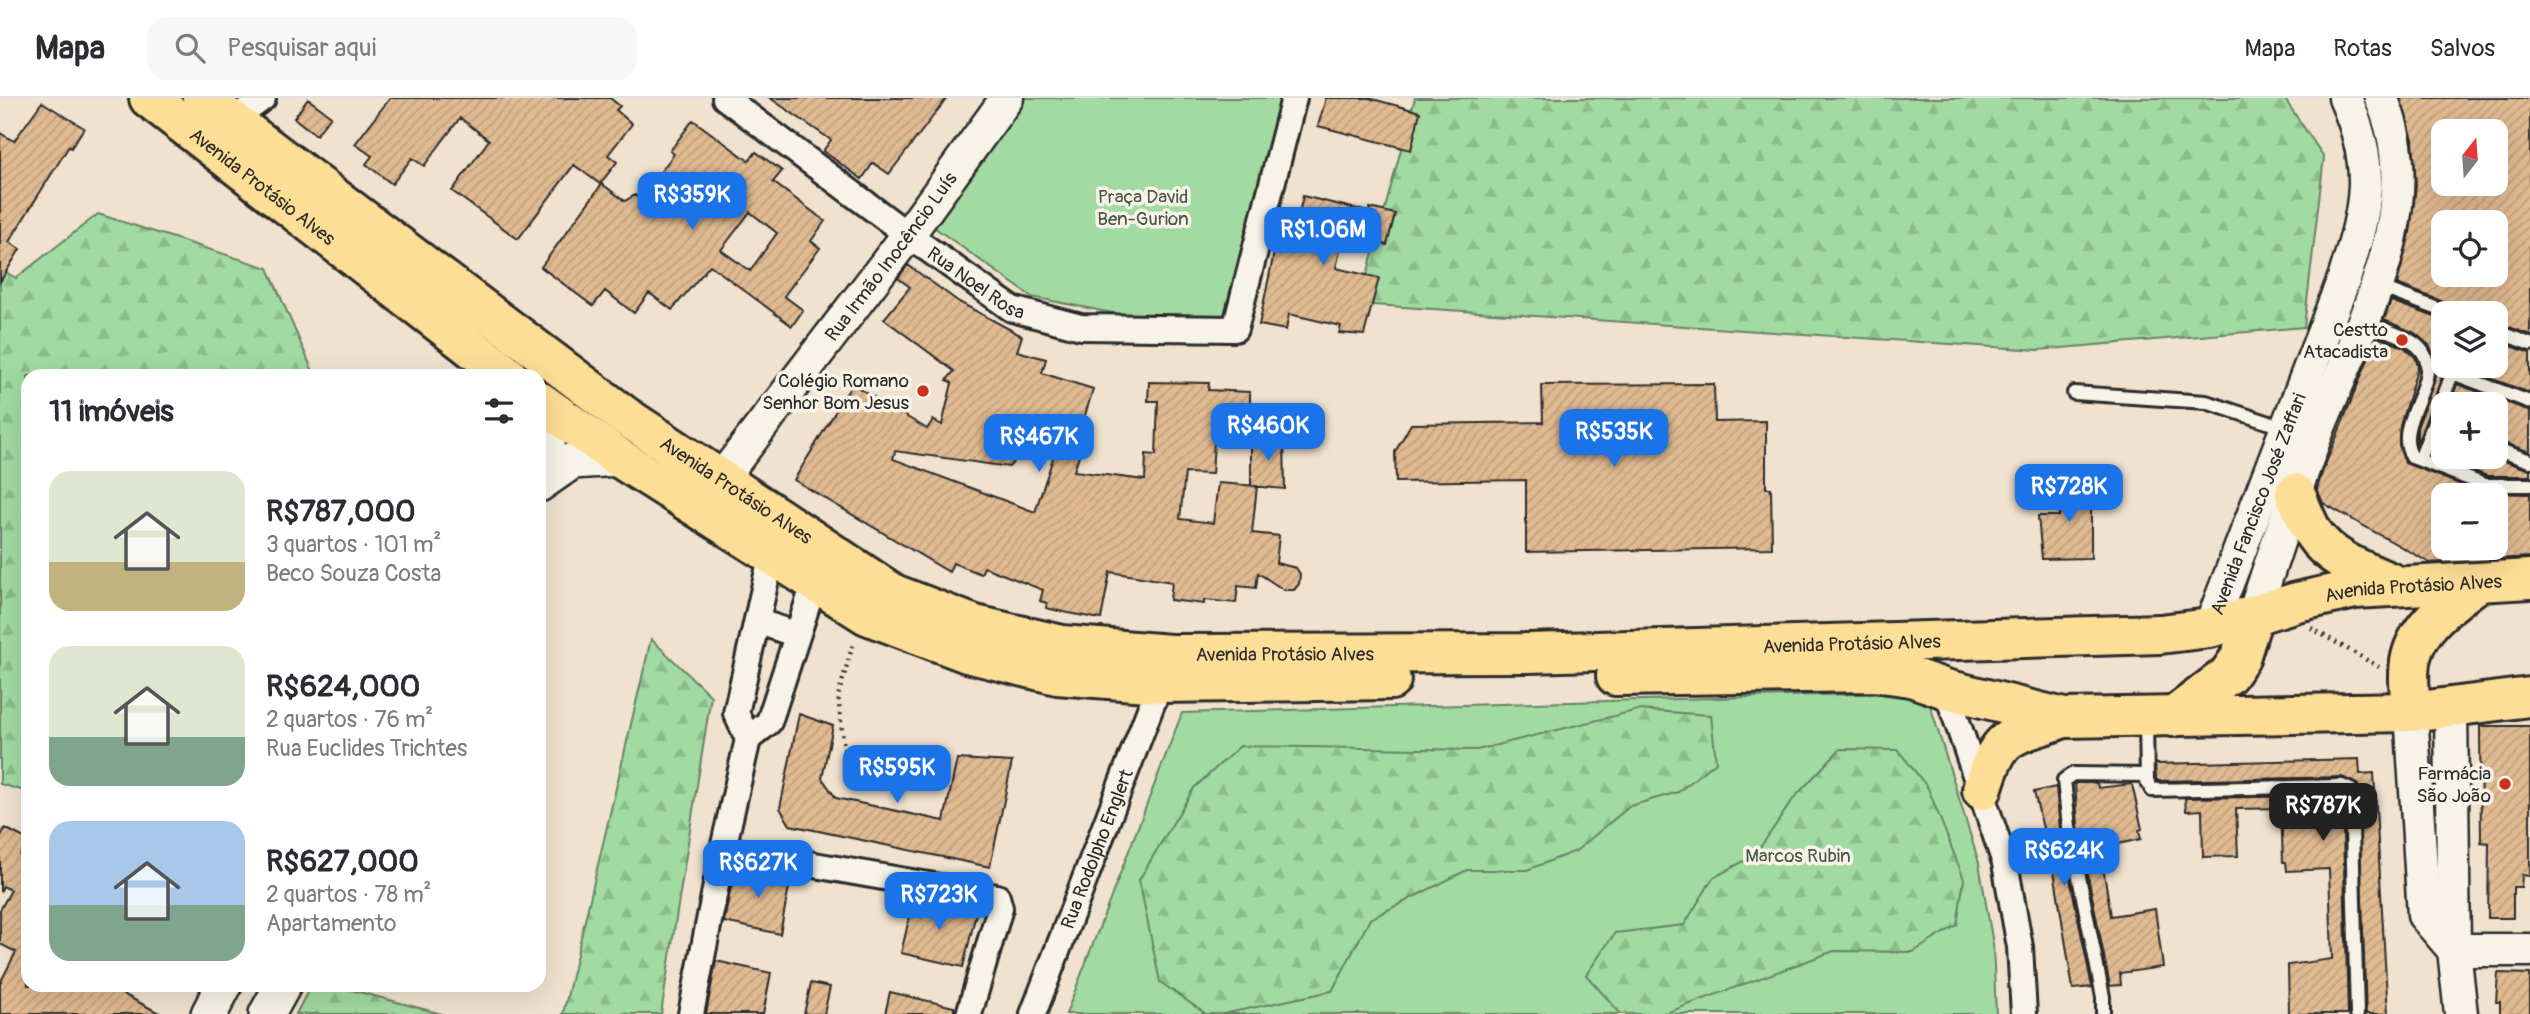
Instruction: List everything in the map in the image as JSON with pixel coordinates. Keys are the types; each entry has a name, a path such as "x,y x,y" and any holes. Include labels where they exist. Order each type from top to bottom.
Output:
{"main road":[{"name":"Avenida Protásio Alves","path":"149,98 496,369"},
{"name":"Avenida Protásio Alves","path":"202,98 560,370 894,594 975,625 1062,645 1170,654 1515,653 2160,635 2210,628 2297,602 2355,589 2530,579"},
{"path":"546,409 560,370"},
{"path":"546,415 580,410 625,416"},
{"name":"Avenida Protásio Alves","path":"546,416 619,458 867,615 967,653 1044,671 1160,683 1874,672 1911,677 1946,690 2064,718 2411,712 2530,698"},
{"path":"546,479 572,461 619,458"},
{"path":"2295,493 2313,533 2326,548 2348,564 2398,586"},
{"path":"2411,712 2410,659 2417,639 2439,613 2476,584"},
{"path":"2160,718 2228,675 2240,658 2253,617"},
{"path":"1923,640 1946,690"},
{"path":"1982,790 1992,758 2006,739 2064,718"},
{"path":"209,1014 220,992"}],"street":[{"path":"232,121 263,98"},
{"name":"Rua Irmão Inocêncio Luís","path":"721,479 908,235 1007,98"},
{"name":"Rua Noel Rosa","path":"737,101 908,235 1012,309 1081,327 1235,329 1294,98"},
{"name":"Avenida Fancisco José Zaffari","path":"2253,617 2295,493 2299,434 2362,221 2367,172 2356,124 2344,98"},
{"name":"Avenida Fancisco José Zaffari","path":"2210,628 2299,434 2362,323 2376,286 2392,230 2397,173 2388,114 2381,98"},
{"path":"691,1014 723,849 748,739 736,713 772,553"},
{"path":"748,739 769,722 815,581"},
{"path":"757,621 797,635"},
{"name":"Rua Rodolpho Englert","path":"1033,1014 1160,683"},
{"path":"1946,690 1982,790 2007,875 2020,947 2024,1014"},
{"path":"2451,708 2454,950 2461,1014"},
{"path":"2411,712 2424,915 2454,950 2530,950"},
{"path":"723,849 997,897 1000,908 969,1014"}],"lane":[{"path":"2376,286 2431,306"},
{"path":"2362,323 2409,340 2425,352 2430,366 2405,435 2406,448 2412,457 2485,485 2530,485"},
{"path":"2508,336 2530,344"},
{"path":"2474,378 2530,401"},
{"path":"2074,393 2206,402 2299,434"},
{"path":"2420,460 2431,440"},
{"path":"2508,453 2530,461"},
{"path":"2160,718 2147,775 2148,787 2157,792 2342,786 2351,790 2357,1014"},
{"path":"2104,1014 2103,997 2069,827 2064,780 2073,774 2147,775"}],"path":[{"path":"845,757 838,696 846,659 867,615"}],"green space":[{"name":"Praça David Ben-Gurion","path":"1025,98 1280,98 1229,336 1032,297 931,225"},
{"path":"1415,98 2284,98 2324,157 2304,327 2038,350 1359,304"},
{"path":"98,214 268,268 312,369 21,369 21,790 0,784 0,269 16,278"},
{"path":"651,639 711,696 661,1014 563,1014"},
{"name":"Marcos Rubin","path":"1926,692 1979,863 1993,944 1996,1014 1066,1014 1182,713"},
{"path":"1638,710 1711,715 1716,762 1678,792 1630,806 1576,851 1527,870 1467,870 1370,919 1332,991 1223,1014 1206,1014 1160,982 1139,880 1194,788 1240,746 1477,750"},
{"path":"1840,749 1898,750 1928,788 1964,879 1957,925 1913,952 1834,951 1663,1014 1621,1014 1586,975 1615,933 1684,925 1713,878 1755,855 1794,798"},
{"path":"307,992 359,992 442,1014 296,1014"}],"building":[{"path":"390,98 610,98 620,106 616,110 632,124 608,155 617,162 600,184 574,165 518,239 452,191 489,140 460,118 424,166 412,158 392,184 366,164 372,156 355,144"},
{"path":"770,98 947,98 889,174 873,163 862,179 823,151 831,140"},
{"path":"1326,98 1369,98 1420,112 1411,150 1318,126"},
{"path":"2400,98 2530,98 2530,335 2508,327 2508,301 2442,301 2397,284 2410,233 2416,186 2413,139"},
{"path":"308,99 331,116 316,135 294,118"},
{"path":"42,102 84,128 71,148 69,146 9,242 20,249 0,282 0,133 14,141"},
{"path":"693,120 749,161 756,152 782,171 773,182 825,221 811,241 820,248 784,296 803,310 792,326 710,265 672,310 649,293 634,313 605,291 593,306 541,267 602,184 625,201 635,195 640,199 674,154 670,151","holes":["750,212 777,233 750,271 721,250"]},
{"path":"1303,196 1369,212 1370,208 1395,214 1387,245 1344,234 1336,268 1379,278 1364,335 1339,333 1341,326 1289,314 1286,330 1259,325 1281,219 1297,222"},
{"path":"908,265 959,302 1022,336 1017,351 1046,359 1042,373 1093,389 1083,422 1089,424 1074,471 1145,480 1146,454 1156,455 1158,401 1148,401 1149,382 1209,383 1208,390 1250,392 1250,444 1214,442 1212,474 1185,473 1180,519 1213,523 1218,483 1257,486 1252,533 1279,536 1276,563 1296,568 1300,574 1299,584 1294,590 1284,590 1258,573 1256,588 1238,586 1236,603 1204,600 1204,604 1170,600 1172,582 1110,572 1101,619 1068,613 1046,608 1047,603 1040,601 1043,590 984,567 981,574 953,563 949,572 794,480 852,384 927,429 933,420 942,425 952,383 947,380 954,371 884,319 910,287 898,278","holes":["1025,429 1059,440 1035,512 893,459 895,451 1009,467 1016,459"]},
{"path":"2391,301 2431,316 2431,350 2415,333 2384,320"},
{"path":"2377,337 2404,347 2415,357 2418,366 2400,426 2399,444 2405,463 2456,483 2431,483 2431,560 2443,562 2430,563 2323,503 2317,489"},
{"path":"2508,345 2530,353 2530,393 2490,378 2508,378"},
{"path":"2434,378 2442,378 2436,392 2431,392 2431,406 2417,444 2417,428"},
{"path":"1714,384 1715,422 1766,421 1766,488 1771,488 1772,548 1526,552 1526,480 1396,482 1395,452 1411,424 1543,422 1542,385"},
{"path":"2457,384 2479,392 2454,392"},
{"path":"2508,403 2530,411 2530,452 2508,444"},
{"path":"1251,438 1284,438 1285,489 1251,486"},
{"path":"2508,462 2530,470 2530,476 2487,476 2468,469 2508,469"},
{"path":"2091,481 2091,558 2042,559 2038,516 2059,516 2058,482"},
{"path":"2508,494 2530,494 2530,557 2508,558"},
{"path":"799,714 833,726 822,778 836,798 944,821 957,759 1012,762 990,867 790,825 780,808"},
{"name":"Farmácia São João","path":"2480,726 2530,726 2530,876 2522,875 2521,887 2513,887 2513,918 2488,918 2489,843 2481,842"},
{"path":"2359,759 2360,774 2374,773 2388,1014 2366,1014 2358,785 2342,777 2159,781 2156,779 2155,764"},
{"path":"2075,783 2097,783 2098,788 2132,784 2142,829 2139,830 2141,839 2100,848 2111,916 2155,909 2163,967 2120,973 2121,985 2110,986 2078,826"},
{"path":"2056,787 2060,829 2092,987 2073,989 2055,877 2034,792"},
{"path":"2342,796 2348,1014 2289,1014 2288,965 2332,959 2329,869 2287,871 2286,862 2283,862 2281,808 2236,809 2238,856 2203,857 2202,810 2186,811 2185,798"},
{"path":"5,828 21,836 21,992 119,992 161,1014 0,1014 0,983 16,952 0,944 0,910 11,890 3,886 0,892 0,838"},
{"path":"735,866 791,876 780,934 724,922"},
{"path":"914,898 977,909 963,967 901,953"},
{"path":"716,961 771,973 763,1014 706,1014"},
{"path":"2498,973 2530,974 2530,1014 2500,1014 2500,1002 2496,1002"},
{"path":"811,983 830,987 824,1014 804,1014"},
{"path":"890,992 954,1007 954,1014 885,1014"}],"place":[{"name":"Cestto Atacadista","path":"2402,340"},
{"name":"Colégio Romano Senhor Bom Jesus","path":"923,391"},
{"name":"Farmácia São João","path":"2505,784"}]}
